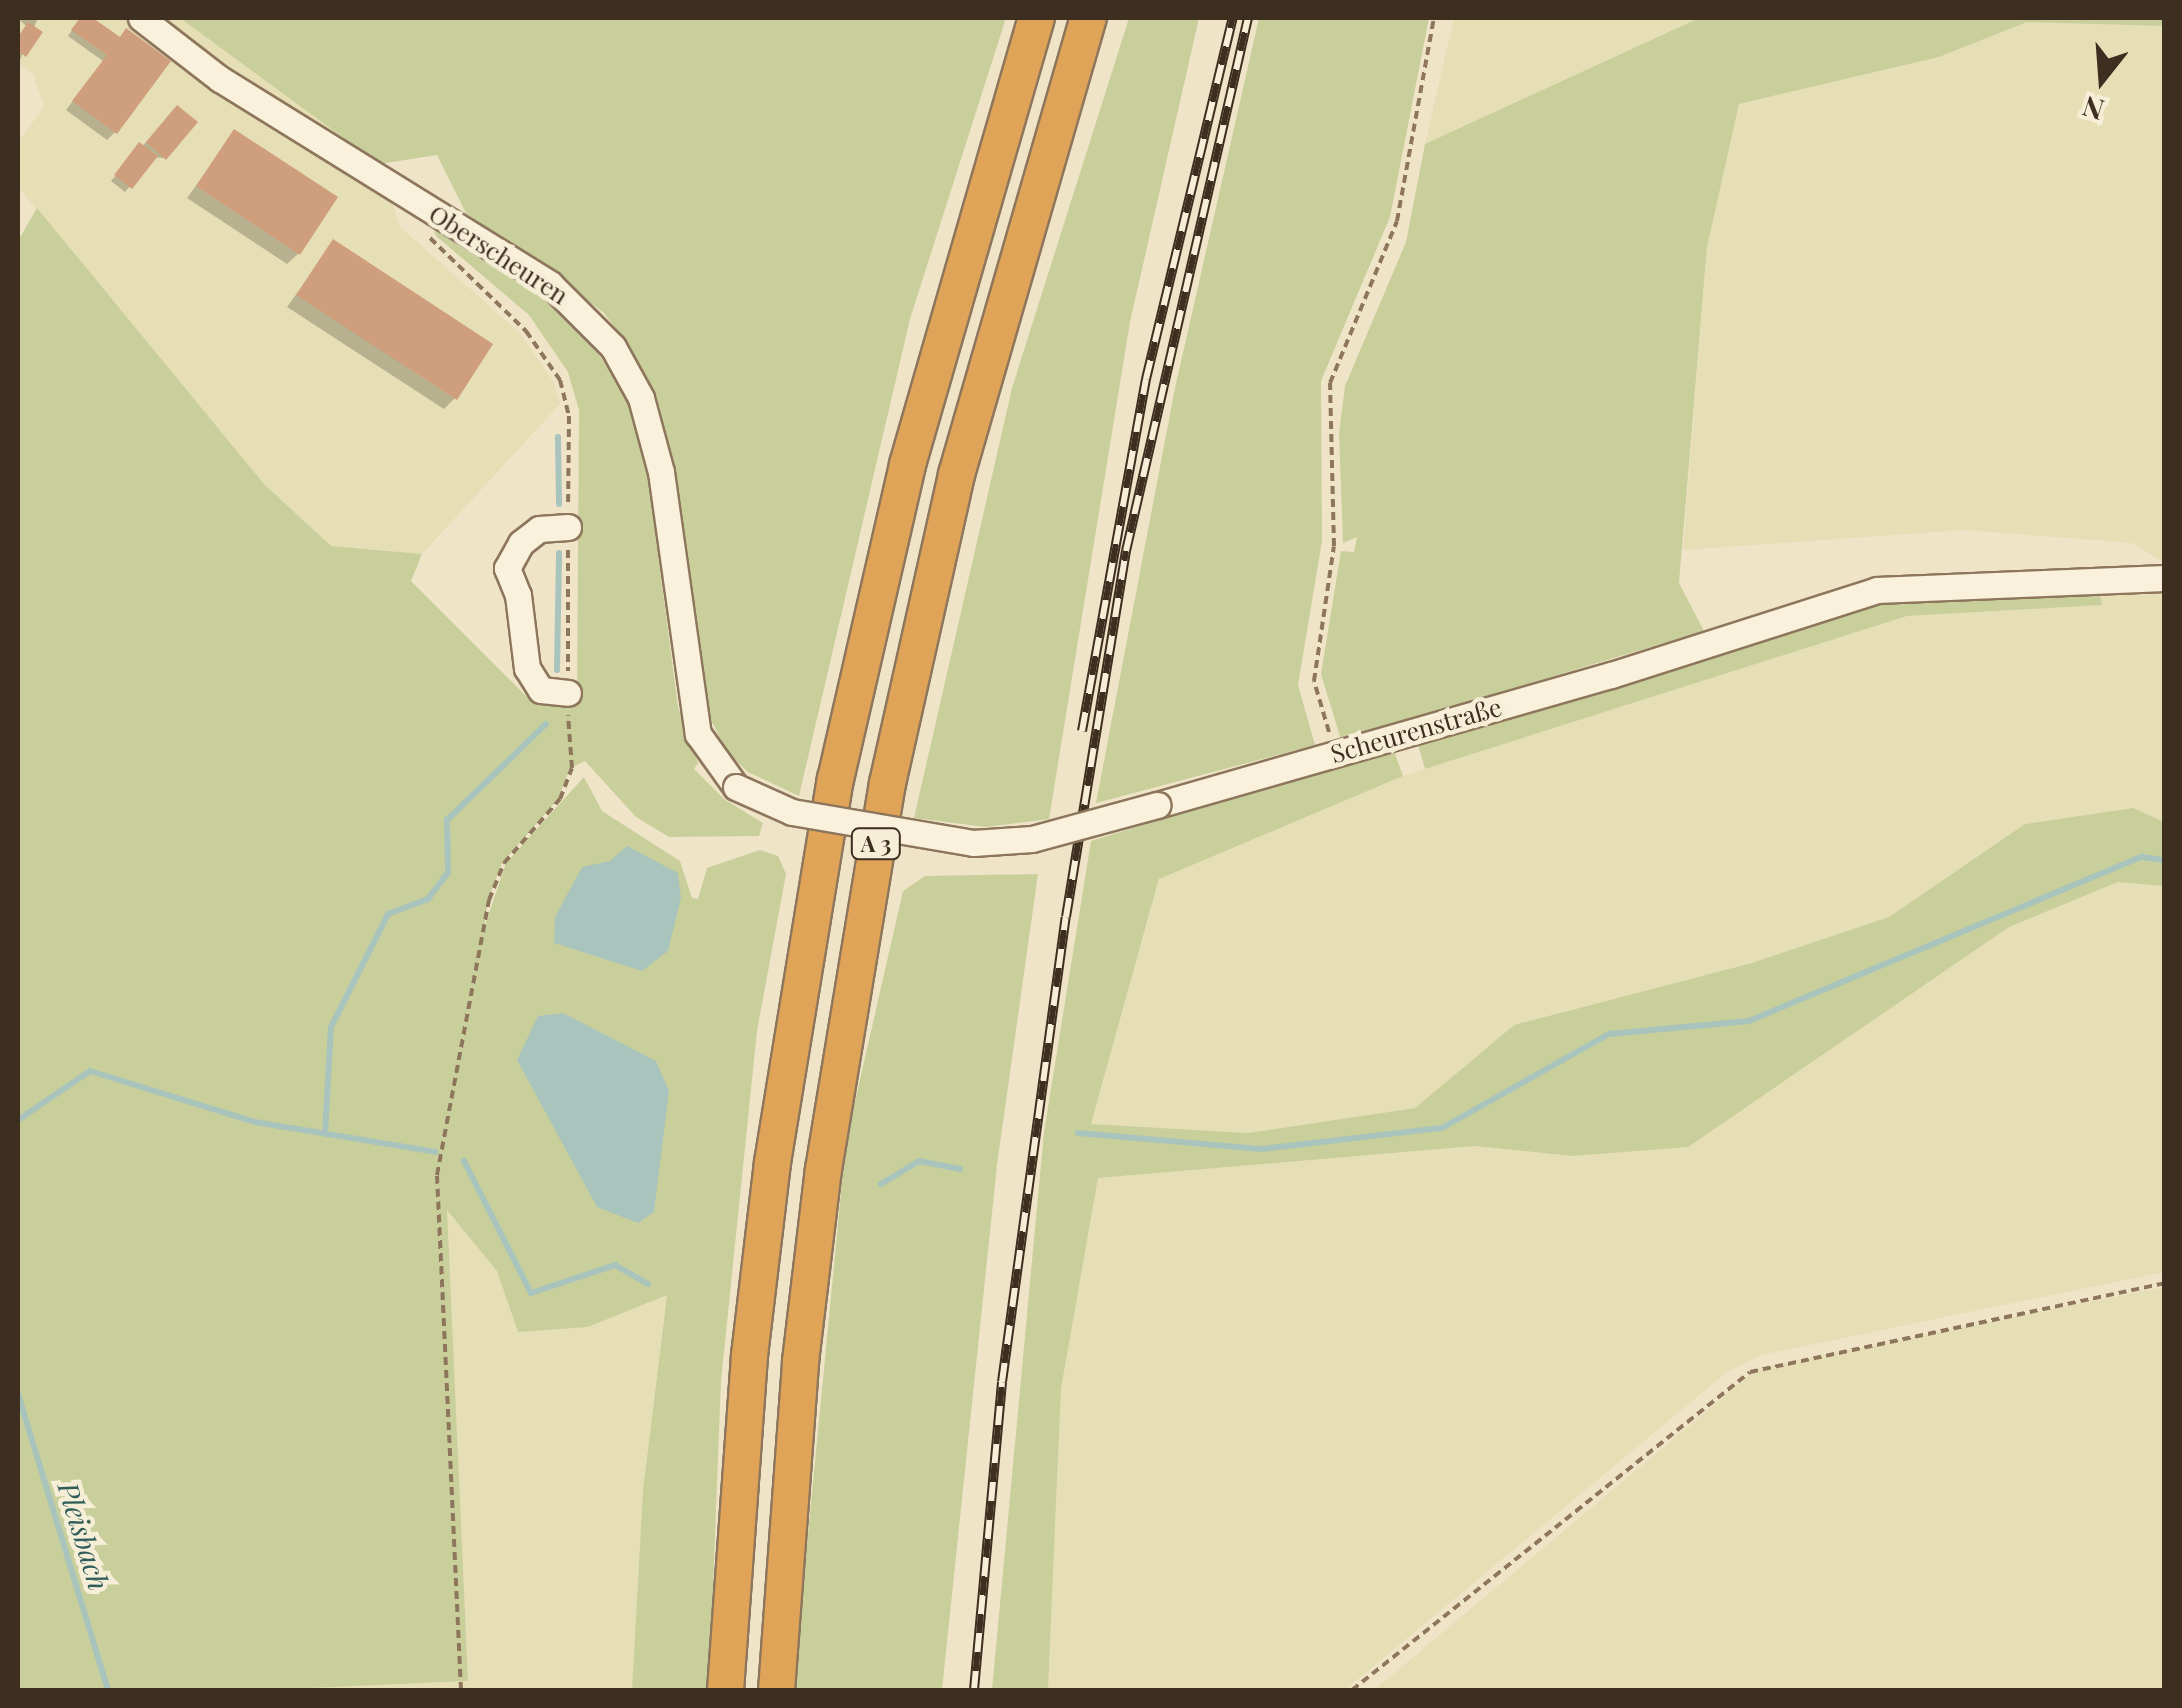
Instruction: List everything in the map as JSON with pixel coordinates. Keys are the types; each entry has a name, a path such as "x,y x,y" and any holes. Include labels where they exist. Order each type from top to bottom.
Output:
{"highway":[{"name":"A 3","path":"725,1690 762,1239 832,799 912,446 1036,18"},
{"name":"A 3","path":"776,1690 800,1361 823,1169 887,783 966,439 1088,18"}],"street":[{"name":"Oberscheuren","path":"142,18 220,78 550,284 613,347 641,398 662,472 698,734"},
{"path":"568,527 539,530 520,543 507,568 518,595 527,668 541,690 568,693"},
{"name":"Scheurenstraße","path":"698,734 736,787 792,812 974,842 1032,839 1611,675 1877,590 2164,578"}],"path":[{"path":"1335,753 1314,681 1334,546 1330,382 1397,221 1434,18"},
{"path":"428,236 526,331 560,380 568,416 568,693 572,768 560,799 504,863 489,900 437,1175 461,1690"},
{"path":"1352,1690 1750,1372 2164,1284"}],"shaded area":[{"path":"18,18 180,18 379,164 400,227 520,333 553,381 560,404 422,554 331,546 264,484 18,187 18,142 44,107 33,74 18,63"},
{"path":"1454,18 1699,18 1425,144"},
{"path":"2027,22 2164,26 2164,562 2131,543 1963,530 1683,550 1707,247 1739,104 1939,57"},
{"path":"2164,594 2164,822 2133,808 2025,824 1889,917 1752,963 1514,1025 1415,1108 1248,1133 1091,1124 1160,878 1403,776 1907,616 2101,605 2100,595"},
{"path":"2118,882 2164,886 2164,1272 1761,1355 1727,1372 1345,1690 1048,1690 1061,1389 1098,1178 1475,1146 1572,1156 1763,1094 2009,927"},
{"path":"446,1208 497,1271 518,1331 589,1327 667,1294 643,1490 632,1690 267,1690 468,1681"},
{"path":"2164,1287 2164,1690 1374,1690 1758,1368"}],"green space":[{"path":"180,18 1006,18 910,319 799,796 748,772 727,752 706,710 662,420 627,343 603,312 466,213 437,155 379,164"},
{"path":"1129,18 1199,18 1130,322 1049,819 986,827 914,818 1012,388"},
{"path":"1259,18 1429,18 1390,217 1321,381 1322,541 1298,685 1315,745 1096,803 1175,388"},
{"path":"1699,18 2164,18 2164,26 2027,22 1939,57 1739,104 1707,247 1679,583 1704,631 1341,740 1321,674 1341,551 1354,552 1357,537 1343,543 1339,433 1345,386 1406,242 1425,144"},
{"path":"37,208 264,484 331,546 422,554 411,581 531,701 577,706 579,410 568,372 529,315 436,236 430,219 578,324 631,402 643,439 678,707 698,763 694,769 724,799 763,823 759,836 669,837 636,817 585,761 570,768 558,799 502,863 488,900 484,928 506,863 584,777 602,811 680,861 692,898 698,899 707,868 760,850 778,856 786,874 757,1031 721,1381 709,1690 632,1690 643,1490 667,1295 588,1327 518,1332 497,1271 447,1210 468,1681 267,1690 18,1690 18,241"},
{"path":"2100,595 2102,605 1907,616 1425,769 1417,741 1881,604"},
{"path":"1393,748 1403,776 1159,879 1091,1124 1248,1133 1415,1108 1514,1025 1752,963 1889,917 2025,824 2133,808 2164,822 2164,886 2118,882 2009,927 1688,1147 1572,1156 1475,1146 1098,1178 1061,1389 1048,1690 992,1690 1044,1132 1091,841"},
{"path":"1038,874 997,1165 942,1690 793,1690 846,1141 903,891 925,876"}],"water":[{"path":"627,846 678,873 681,898 668,951 642,971 554,943 555,917 582,867 610,861"},
{"path":"563,1013 656,1061 669,1091 654,1212 638,1223 597,1207 517,1060 538,1016"}],"building":[{"path":"80,18 93,18 120,37 126,28 171,61 117,134 72,101 107,55 71,30"},
{"path":"28,22 43,32 26,57 18,51 18,37"},
{"path":"177,105 198,122 166,160 146,142"},
{"path":"234,129 338,197 300,255 196,186"},
{"path":"139,142 158,156 132,189 114,175"},
{"path":"333,239 493,344 457,400 296,295"}],"waterway":[{"path":"558,437 559,504"},
{"path":"557,670 559,553"},
{"path":"325,1134 331,1027 388,914 428,899 448,872 447,820 546,724"},
{"path":"1078,1133 1262,1149 1442,1128 1609,1034 1749,1021 2142,857 2164,860"},
{"path":"18,1120 90,1071 255,1122 436,1152"},
{"path":"464,1161 531,1293 615,1265 648,1284"},
{"path":"881,1184 919,1161 960,1169"},
{"name":"Pleisbach","path":"18,1394 108,1690"}],"railway":[{"path":"1082,731 1146,379 1233,18"},
{"path":"974,1690 1002,1382 1066,917 1126,551 1248,18"}]}
